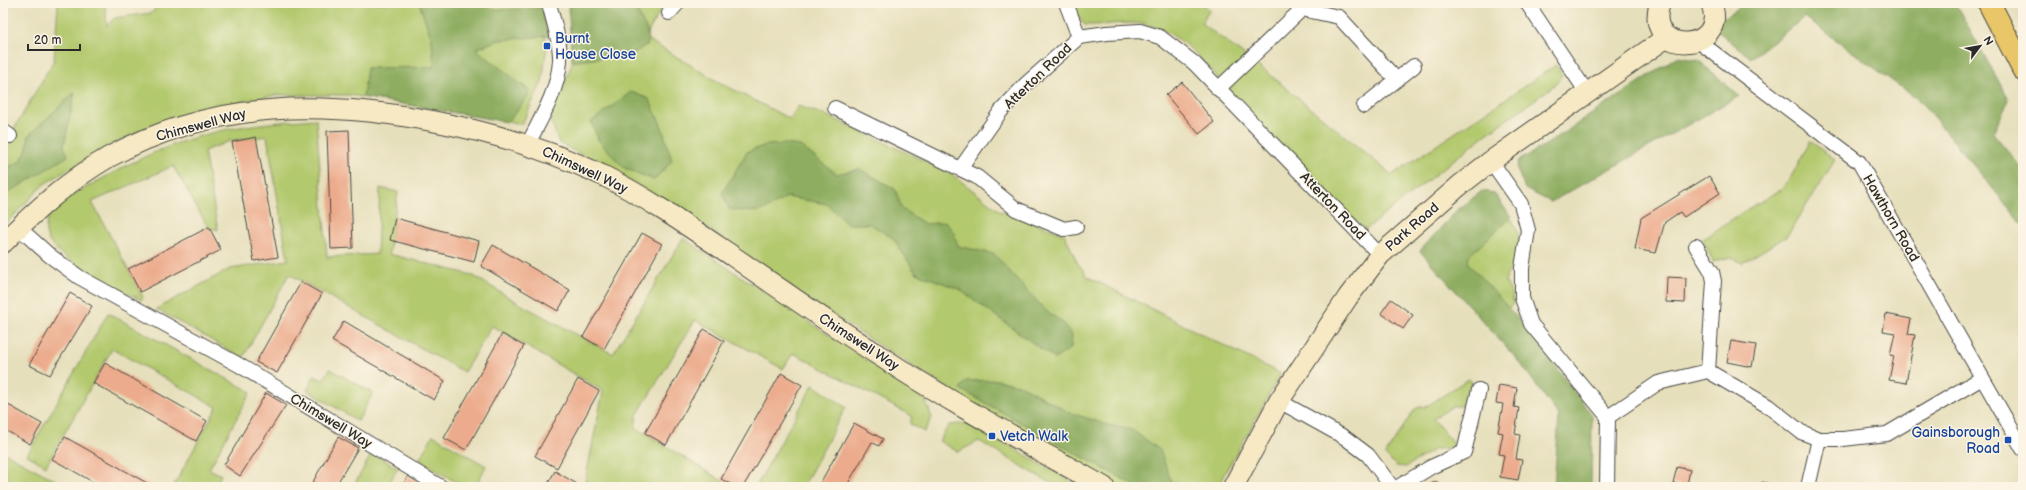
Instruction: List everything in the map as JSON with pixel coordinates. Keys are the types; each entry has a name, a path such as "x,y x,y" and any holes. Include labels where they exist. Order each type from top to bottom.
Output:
{"main road":[{"path":"1989,3 2023,68"}],"street":[{"path":"528,144 554,91 560,60 549,3"},
{"path":"1066,3 1079,37"},
{"path":"1527,3 1588,94"},
{"path":"1660,3 1657,11 1657,21 1661,30 1668,37 1681,44 1698,41 1708,33 1712,24 1714,13 1711,3"},
{"path":"1218,89 1302,8 1338,18 1396,79"},
{"name":"Atterton Road","path":"960,169 1001,111 1021,89 1079,37 1107,33 1140,31 1160,37 1194,63 1380,255"},
{"name":"Park Road","path":"1233,487 1279,401 1348,297 1380,255 1459,186 1491,161 1668,37"},
{"name":"Hawthorn Road","path":"1698,41 1859,162 2023,448"},
{"path":"1364,106 1414,66"},
{"name":"Chimswell Way","path":"3,243 47,200 78,176 110,157 148,139 231,114 274,108 322,107 375,112 479,131 528,144 601,175 650,201 873,352 949,400 1104,487"},
{"path":"835,108 977,177 1016,209 1064,230 1076,227"},
{"path":"1491,161 1521,204 1528,230 1522,268 1522,298 1531,324 1608,416 1607,487"},
{"name":"Chimswell Way","path":"18,227 48,255 79,277 238,365 441,487"},
{"path":"1696,246 1712,272 1714,281 1708,371"},
{"path":"1608,416 1658,383 1708,371 1768,406 1801,432 1819,439 1843,439 1887,434 1982,378"},
{"path":"1398,487 1431,467 1464,452 1479,390"},
{"path":"1279,401 1344,438 1368,455 1392,487"},
{"path":"1808,487 1819,439"}],"green space":[{"path":"58,3 105,3 107,26 114,18 152,13 159,3 539,3 547,46 542,82 522,124 350,95 276,95 212,108 163,121 112,144 44,184 3,227 3,144 10,136 54,60"},
{"path":"419,3 482,3 494,10 542,8 549,36 499,40 476,49 531,92 508,122 363,97 367,68 434,67 432,40"},
{"path":"568,3 640,3 637,11 647,31 648,44 634,53 572,62"},
{"path":"572,3 668,3 660,11 645,38 717,81 790,119 798,106 828,116 950,173 1000,211 1020,217 1065,235 1077,262 1088,277 1281,374 1217,487 1120,487 1007,427 812,302 674,205 559,143 550,118 574,59"},
{"path":"1071,3 1201,3 1210,10 1201,23 1264,70 1392,175 1556,65 1562,76 1551,88 1484,136 1365,230 1249,115 1209,67 1187,45 1160,29 1142,24 1123,23 1085,25 1078,17"},
{"path":"1746,3 1955,3 2009,100 1993,133 2023,169 2023,225 1921,102 1805,17 1751,58 1715,29 1717,22"},
{"path":"1677,57 1698,60 1739,96 1551,202 1525,189 1517,169 1518,161 1547,144"},
{"path":"75,92 64,146 68,156 3,196 3,167 15,164 23,158 27,148 28,136"},
{"path":"631,92 649,99 662,127 672,161 654,180 624,168 599,141 591,122"},
{"path":"316,119 327,257 377,254 380,188 398,192 389,254 472,275 520,304 613,354 683,238 925,399 932,418 924,432 910,424 912,416 793,353 783,369 695,320 637,415 635,427 732,487 584,487 603,391 492,326 464,372 289,274 243,358 156,309 230,269 288,260 267,136 230,141 204,151 218,230 208,227 173,166 92,202 143,297 141,300 76,265 54,248 48,239 46,231 47,221 53,209 59,203 142,158 171,146 214,132 272,123"},
{"path":"1810,141 1835,160 1787,236 1742,263 1731,257 1713,262 1703,239 1746,210 1782,189 1792,175"},
{"path":"785,144 800,146 837,174 859,169 895,189 902,209 925,224 946,222 954,233 958,246 994,254 1046,311 1062,322 1072,335 1071,348 1055,359 959,289 916,273 893,238 870,224 848,224 827,204 787,197 760,211 754,212 729,209 722,193 747,152 766,145"},
{"path":"1482,191 1494,193 1511,217 1469,256 1468,263 1530,332 1592,415 1591,487 1554,487 1559,416 1521,364 1420,251 1455,212"},
{"path":"1508,214 1514,224 1521,245 1518,259 1508,273 1505,281 1512,294 1513,304 1508,309 1461,257"},
{"path":"108,313 251,392 209,469 221,475 214,487 173,487 217,407 112,349 46,466 27,455"},
{"path":"330,369 373,393 358,421 307,390 314,376 323,380"},
{"path":"1468,379 1471,382 1463,406 1453,406 1433,419 1455,445 1455,448 1435,449 1406,467 1396,466 1385,455 1415,409 1422,406 1424,408"},
{"path":"998,380 1022,386 1068,412 1108,425 1132,430 1160,450 1173,487 1137,487 960,389 966,381"},
{"path":"813,385 846,407 803,487 756,487"},
{"path":"970,423 1081,487 1057,487 979,441 958,452 939,441 949,425"},
{"path":"433,435 486,466 475,487 464,487 419,460"},
{"path":"3,452 68,487 3,487"},
{"path":"372,453 398,468 387,487 353,487"}],"building":[{"path":"1182,82 1214,122 1199,134 1166,95"},
{"path":"349,130 353,248 331,249 327,131"},
{"path":"256,137 278,257 254,261 232,142"},
{"path":"1709,176 1720,193 1684,217 1680,212 1665,222 1656,253 1635,249 1641,218"},
{"path":"395,218 479,241 474,262 390,240"},
{"path":"209,227 221,250 140,292 128,269"},
{"path":"642,233 662,244 604,349 583,337"},
{"path":"493,245 570,290 558,311 481,266"},
{"path":"1667,277 1686,278 1685,303 1666,302"},
{"path":"301,282 322,294 277,373 256,362"},
{"path":"70,293 92,306 50,375 29,365"},
{"path":"1391,299 1413,315 1403,329 1381,313"},
{"path":"1886,314 1911,319 1908,334 1915,335 1906,383 1889,380 1894,356 1890,355 1895,333 1883,331"},
{"path":"344,321 445,381 434,400 332,341"},
{"path":"704,329 724,341 666,445 645,433"},
{"path":"502,334 524,346 466,450 444,438"},
{"path":"1731,341 1756,345 1752,367 1727,362"},
{"path":"105,363 207,421 196,441 93,383"},
{"path":"781,373 802,385 743,487 736,487 721,479"},
{"path":"578,379 599,391 557,468 535,456"},
{"path":"1499,385 1517,388 1514,407 1519,408 1515,434 1520,435 1516,459 1522,460 1518,480 1500,477 1504,455 1499,454 1503,433 1498,432 1503,404 1496,403"},
{"path":"266,393 286,405 240,476 224,465"},
{"path":"3,402 42,424 30,444 3,429"},
{"path":"854,423 883,439 879,446 872,442 846,487 818,487"},
{"path":"65,437 154,487 102,487 52,459"},
{"path":"338,437 358,448 335,487 310,487"},
{"path":"1677,467 1690,470 1687,485 1693,487 1682,487 1683,485 1673,483"},
{"path":"555,471 577,484 575,487 546,487"},
{"path":"408,476 427,487 402,487"},
{"path":"1436,481 1440,487 1426,487"},
{"path":"1762,482 1781,486 1781,487 1760,487"}],"place":[{"name":"Burnt House Close","path":"547,46"},
{"name":"Vetch Walk","path":"992,436"},
{"name":"Gainsborough Road","path":"2008,440"}]}
